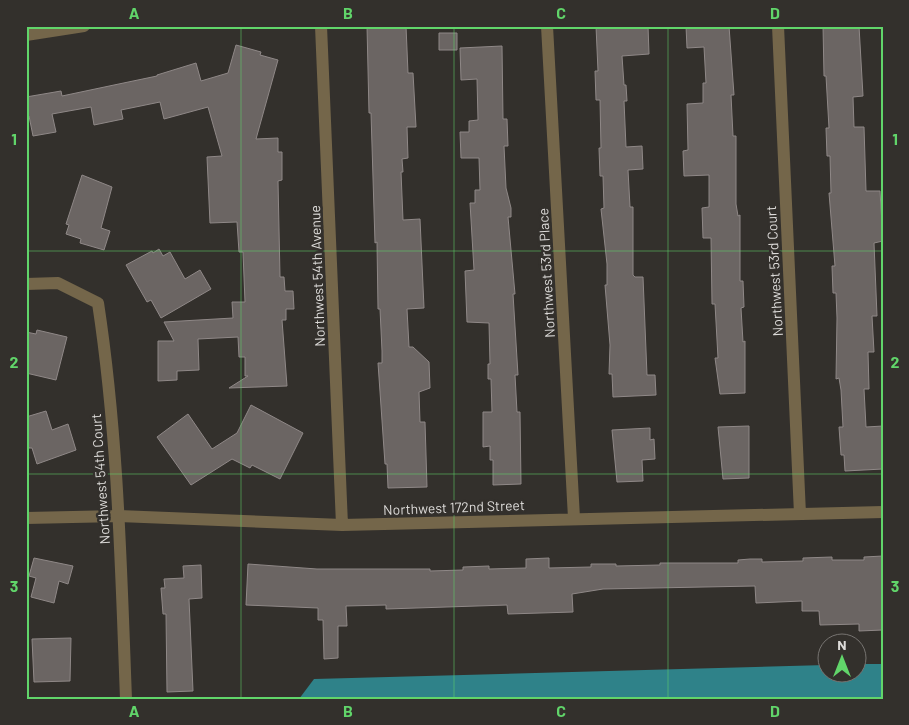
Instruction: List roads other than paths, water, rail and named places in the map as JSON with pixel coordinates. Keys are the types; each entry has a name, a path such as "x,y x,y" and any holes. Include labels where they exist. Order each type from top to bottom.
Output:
{"street":[{"path":"26,35 84,26"},
{"name":"Northwest 54th Avenue","path":"321,26 342,525"},
{"name":"Northwest 53rd Place","path":"547,26 574,518"},
{"name":"Northwest 53rd Court","path":"778,26 800,514"},
{"name":"Northwest 54th Court","path":"26,284 58,283 98,303 106,354 119,516 126,699"},
{"name":"Northwest 172nd Street","path":"26,518 119,516 342,525 883,512"}],"water":[{"path":"866,664 883,664 883,699 299,699 314,679 816,665 816,682 866,682"}]}
